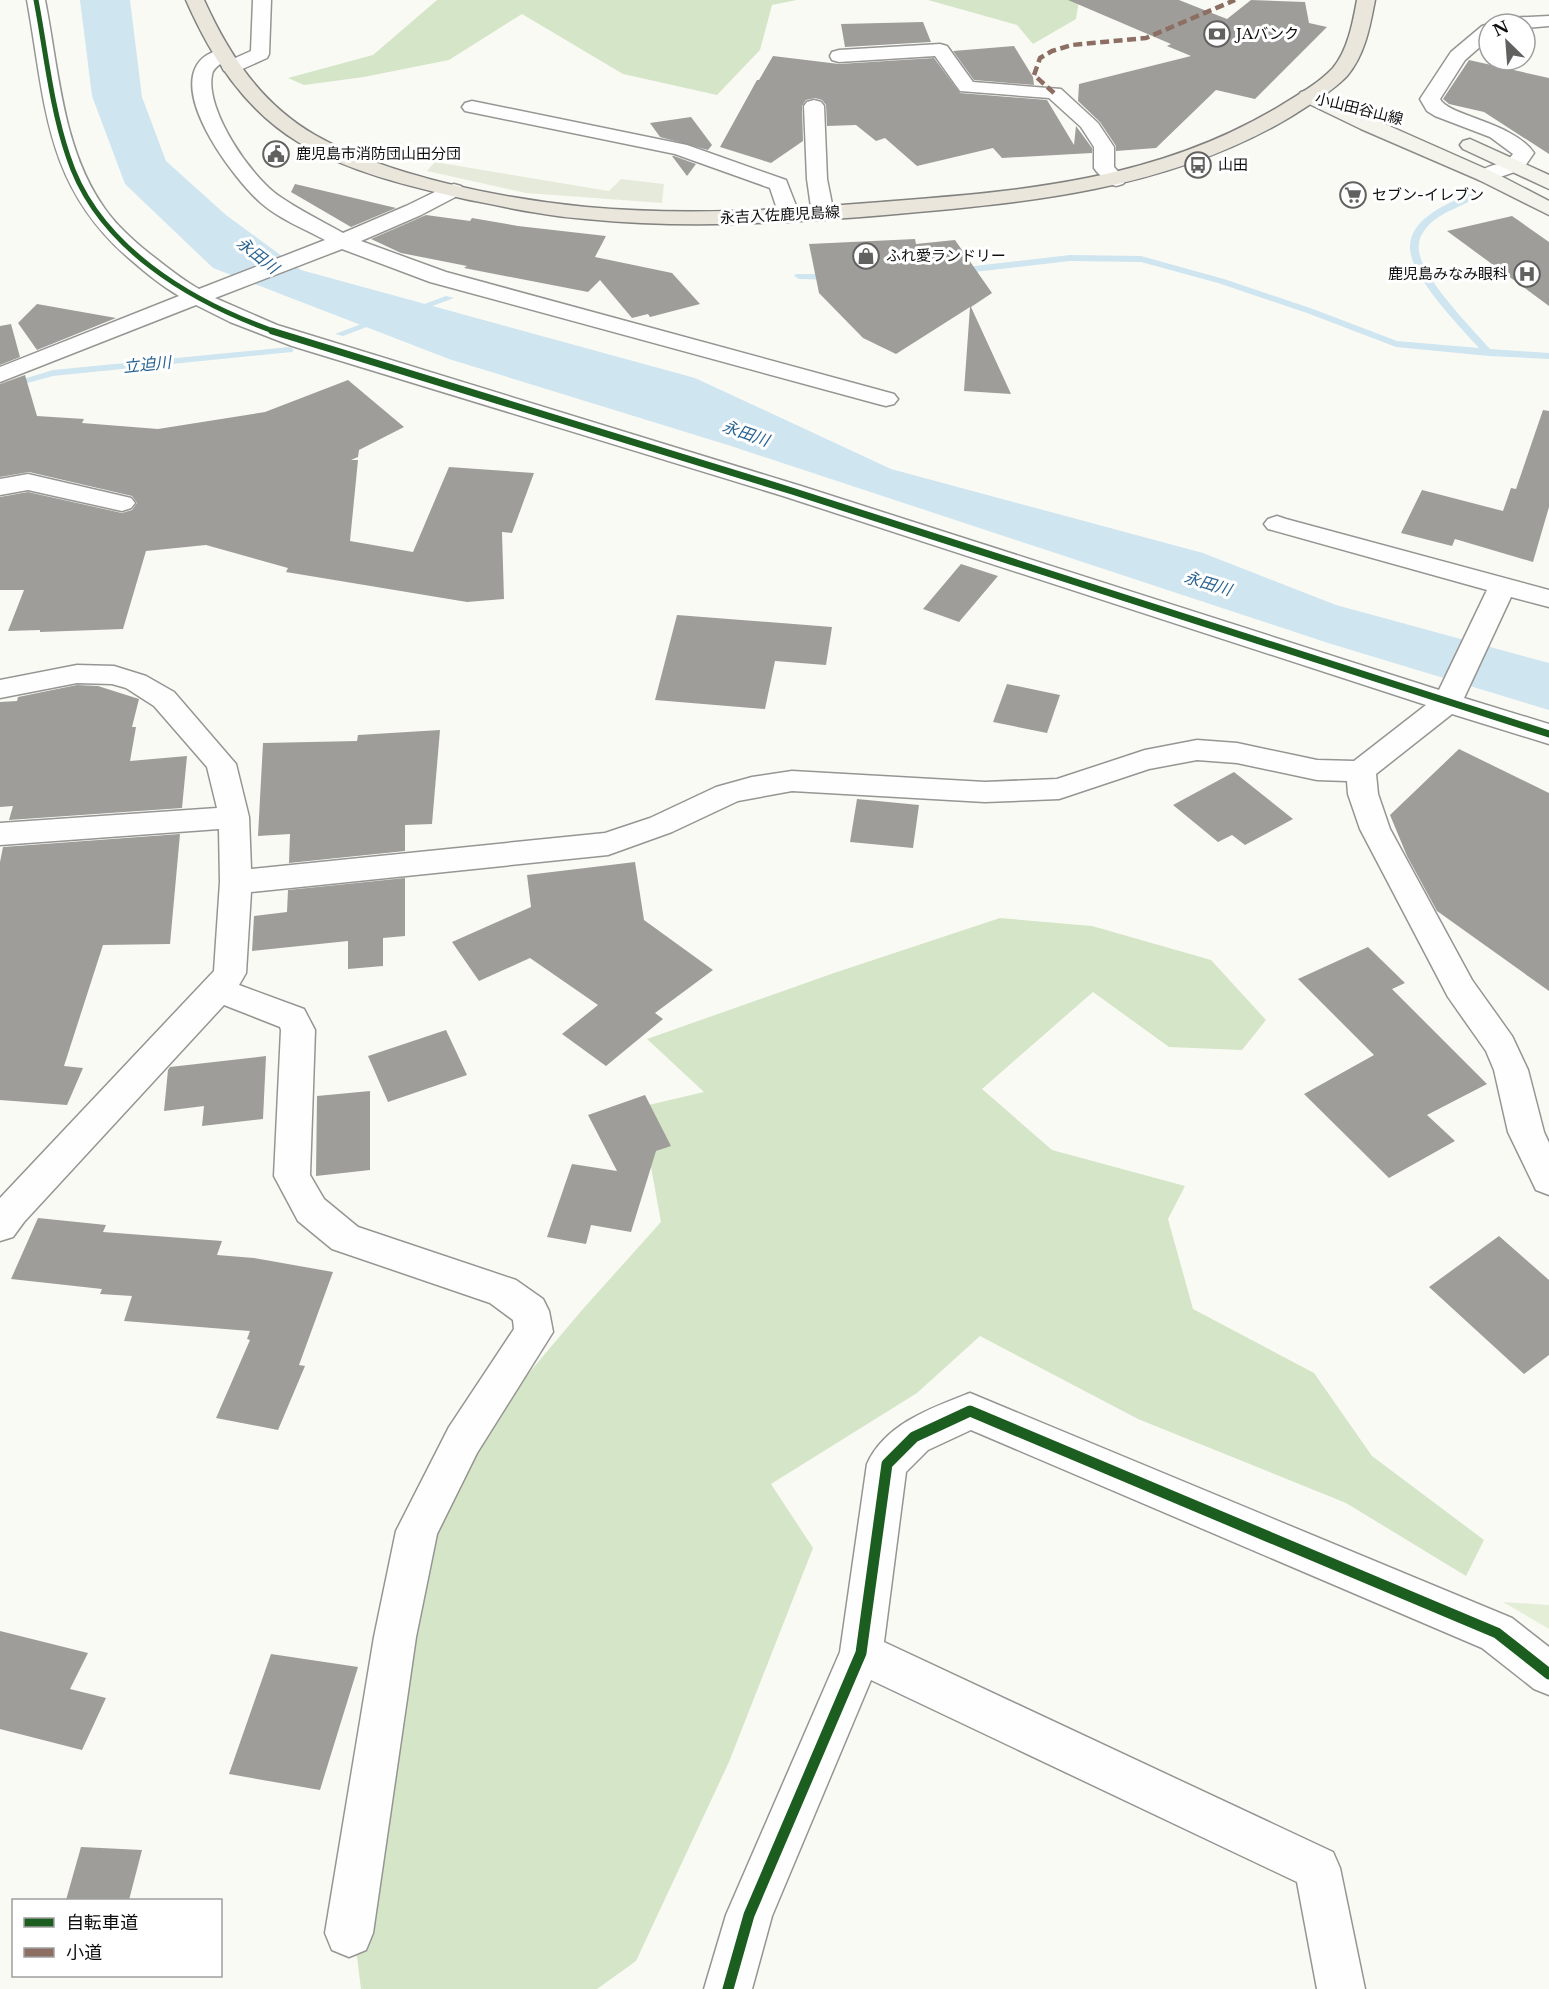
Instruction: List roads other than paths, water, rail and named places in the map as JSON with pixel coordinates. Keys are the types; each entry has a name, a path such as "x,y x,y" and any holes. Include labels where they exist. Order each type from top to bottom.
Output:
{"main road":[{"name":"永吉入佐鹿児島線","path":"195,0 226,61 265,109 305,138 344,158 389,175 540,208 683,219 789,216 944,204 1116,180 1165,167 1209,151 1279,116 1341,71 1353,48 1366,0"},
{"name":"小山田谷山線","path":"1308,96 1398,117"},
{"name":"小山田谷山線","path":"1308,96 1368,125 1486,176 1549,209"},
{"path":"1453,138 1516,165 1549,183"}],"street":[{"path":"36,0 62,145 92,206 117,236 183,289 232,314 306,341 508,406 790,490 1549,734"},
{"path":"262,0 260,54 206,66 202,75 204,99 218,135 237,165 270,200 341,241 438,277 886,399"},
{"path":"1477,40 1458,56 1430,99 1434,107 1442,112 1505,136 1518,145 1524,153 1516,165 1486,176"},
{"path":"839,56 940,50 967,87 1054,93 1088,123 1104,147 1104,168 1116,180"},
{"path":"814,106 817,179 823,214"},
{"path":"472,107 680,149 779,184 789,216"},
{"path":"0,375 341,241 454,190"},
{"path":"0,487 28,482 122,503"},
{"path":"1277,524 1549,598"},
{"path":"236,882 608,844 661,825 727,794 752,787 792,781 985,792 1059,789 1145,760 1197,750 1237,753 1317,770 1361,771 1447,702 1503,585"},
{"path":"0,689 77,674 114,675 136,682 164,699 221,764 234,817 236,882 230,973 218,990 11,1211 0,1226"},
{"path":"1361,771 1363,794 1375,829 1460,988 1500,1045 1511,1070 1526,1132 1549,1180"},
{"path":"0,834 234,817"},
{"path":"218,990 292,1018 298,1030 292,1176 311,1210 345,1238 502,1291 530,1311 534,1332 463,1440 417,1531 395,1637 349,1933"},
{"path":"728,1989 749,1915 861,1653 887,1464 914,1437 970,1411 1497,1634 1539,1664 1549,1674"},
{"path":"861,1653 1317,1868 1341,1989"}],"water":[{"name":"永田川","path":"80,0 130,0 142,97 166,161 226,215 301,270 695,378 891,469 1203,553 1336,605 1549,663 1549,710 1328,643 731,446 449,359 213,268 125,184 92,96"}],"waterway":[{"path":"1473,196 1446,208 1423,226 1414,244 1415,255 1421,269 1443,300 1487,351"},
{"path":"957,271 1070,258 1141,259 1221,281 1310,311 1396,344 1487,351"},
{"path":"799,276 833,277"},
{"path":"413,310 449,298"},
{"name":"立迫川","path":"340,334 380,320"},
{"name":"立迫川","path":"9,385 53,373 289,350"},
{"path":"1487,351 1549,356"}],"place":[{"name":"JAバンク","path":"1217,34"},
{"name":"鹿児島市消防団山田分団","path":"276,154"},
{"name":"山田","path":"1198,165"},
{"name":"セブン-イレブン","path":"1353,195"},
{"name":"ふれ愛ランドリー","path":"866,256"},
{"name":"鹿児島みなみ眼科","path":"1527,274"}]}
